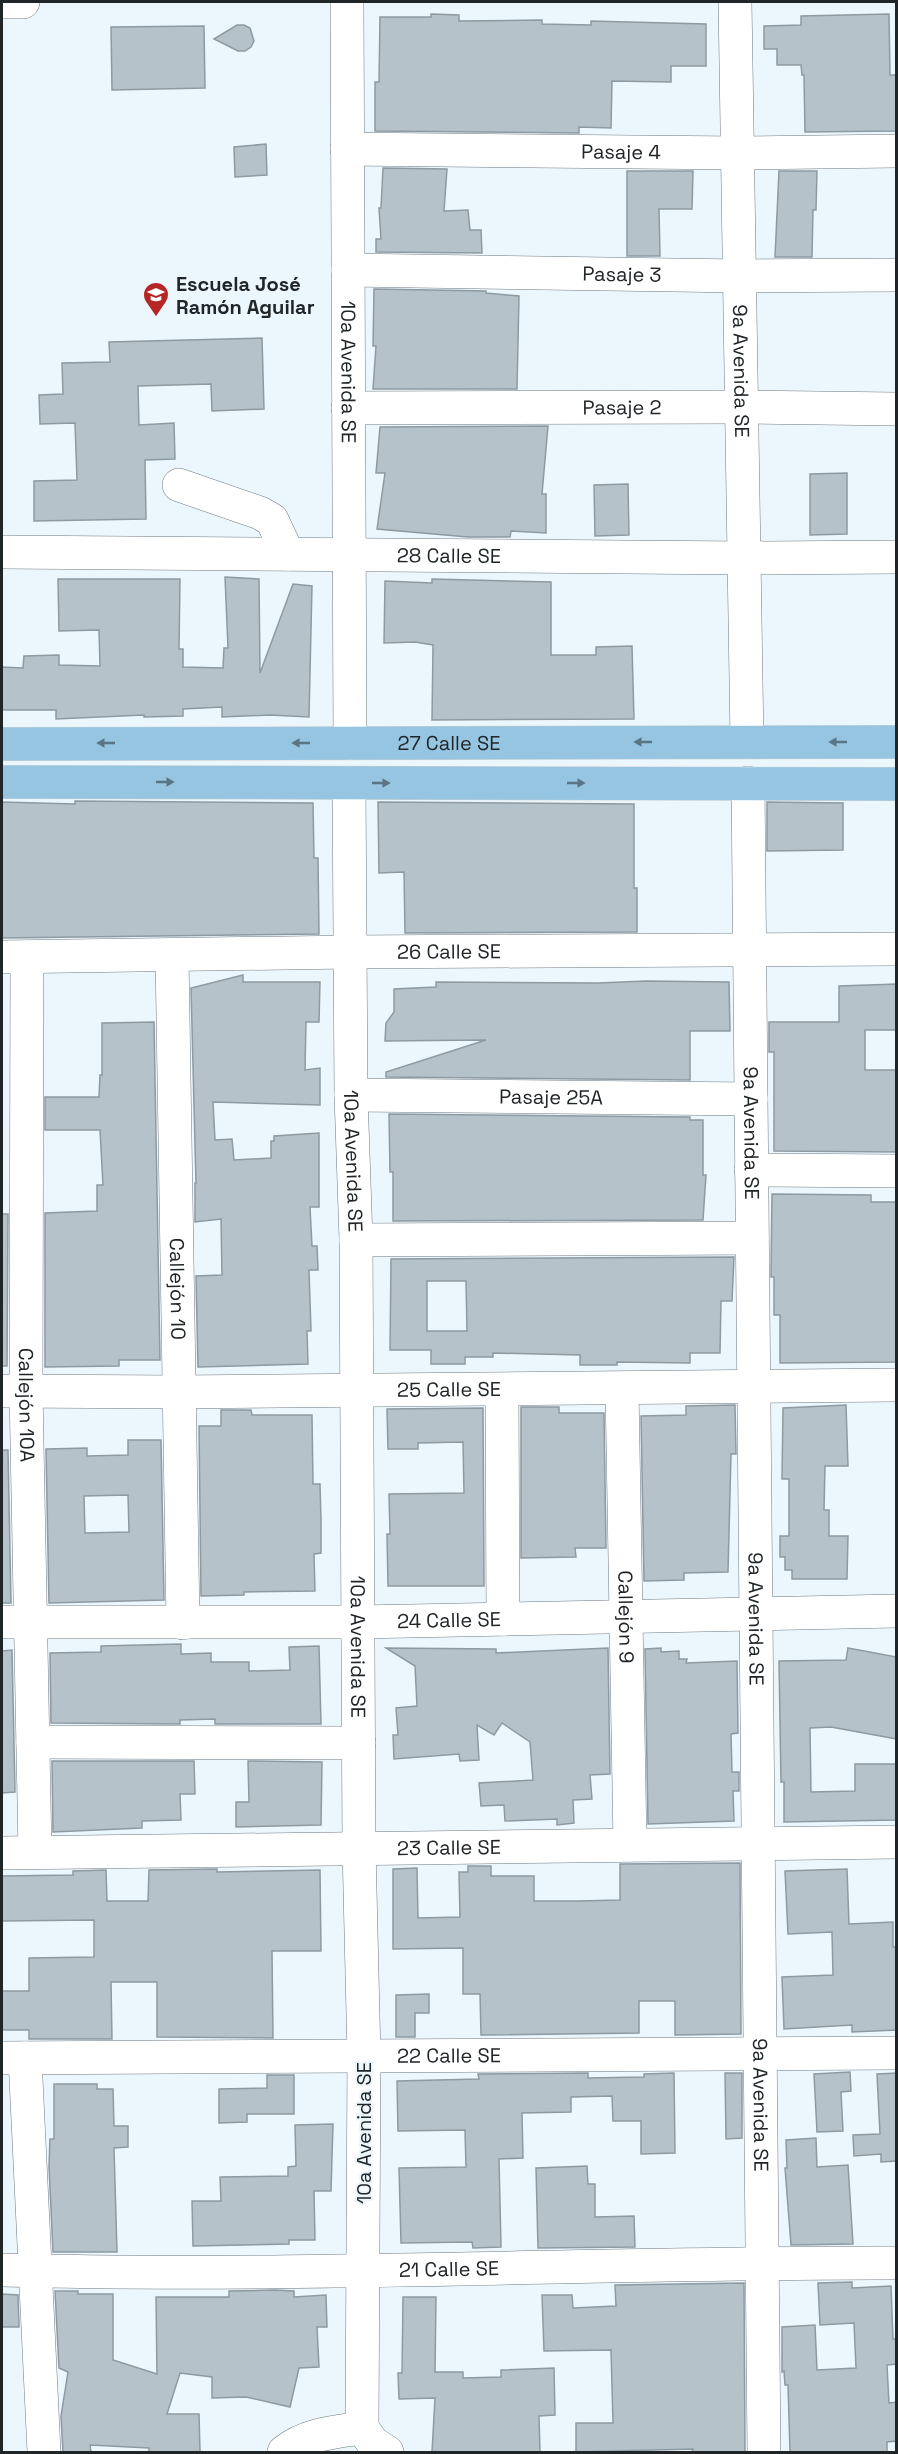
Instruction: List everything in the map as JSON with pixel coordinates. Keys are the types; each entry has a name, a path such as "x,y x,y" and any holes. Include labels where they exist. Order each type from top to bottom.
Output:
{"main road":[{"name":"27 Calle SE","path":"2,744 897,742"},
{"name":"27 Calle SE","path":"2,782 897,784"}],"street":[{"path":"2,2 23,2"},
{"name":"10a Avenida SE","path":"347,2 350,743"},
{"name":"9a Avenida SE","path":"735,2 747,742"},
{"name":"Pasaje 4","path":"347,149 738,153 897,151"},
{"name":"Pasaje 3","path":"348,270 740,276 897,275"},
{"name":"Pasaje 2","path":"348,408 897,409"},
{"path":"179,485 260,513 272,520 288,554"},
{"name":"28 Calle SE","path":"2,552 349,556 897,557"},
{"name":"10a Avenida SE","path":"349,783 351,1095 356,1240 359,1848 364,2056 362,2428"},
{"name":"9a Avenida SE","path":"748,783 764,2452"},
{"name":"26 Calle SE","path":"14,957 350,952 897,950"},
{"name":"Callejón 10","path":"172,955 183,1623"},
{"name":"Callejón 10A","path":"14,957 16,1622 33,1742 34,1852"},
{"name":"Pasaje 25A","path":"351,1095 751,1099"},
{"path":"751,1170 897,1171"},
{"path":"356,1240 752,1238"},
{"name":"25 Calle SE","path":"14,1391 502,1390 897,1385"},
{"name":"Callejón 9","path":"622,1389 630,1844"},
{"path":"502,1390 503,1619"},
{"name":"24 Calle SE","path":"16,1622 359,1623 897,1611"},
{"path":"33,1742 358,1743"},
{"name":"23 Calle SE","path":"2,1853 897,1842"},
{"name":"22 Calle SE","path":"13,2058 897,2053"},
{"path":"13,2058 35,2271 44,2452"},
{"name":"21 Calle SE","path":"2,2270 364,2271 762,2263 897,2263"},
{"path":"284,2452 296,2442 316,2435 362,2428 373,2443 387,2452"}],"building":[{"path":"431,14 459,15 459,21 542,20 542,24 591,25 591,21 706,24 706,66 671,66 671,82 612,81 611,128 579,127 579,133 375,131 375,82 379,82 380,17 431,17"},
{"path":"889,14 890,75 897,75 897,131 805,132 804,75 802,75 801,65 777,65 777,49 764,49 764,26 801,25 801,16"},
{"path":"237,25 250,28 254,41 245,51 238,51 214,39"},
{"path":"204,26 205,88 112,90 111,27"},
{"path":"266,144 267,175 235,177 234,147"},
{"path":"383,168 447,169 444,211 468,210 470,230 481,230 482,253 376,252 376,239 381,239 379,208 381,208"},
{"path":"627,171 693,171 692,209 659,209 660,256 627,256"},
{"path":"779,171 817,171 812,257 775,257"},
{"path":"374,289 486,291 486,293 519,296 517,389 373,389 376,346 373,346"},
{"path":"262,338 264,409 212,411 211,384 138,386 139,425 174,423 175,459 145,460 146,519 34,521 34,481 77,480 75,423 40,424 39,395 63,394 62,363 110,362 109,342"},
{"path":"548,426 542,494 546,494 546,533 511,531 510,537 468,537 377,529 385,473 376,473 380,427"},
{"path":"847,473 847,534 810,535 810,474"},
{"path":"628,484 629,535 595,536 594,485"},
{"path":"225,577 259,579 260,673 293,584 312,586 309,717 270,715 222,717 222,707 183,709 183,716 144,717 144,715 56,719 56,710 2,710 2,667 23,668 24,656 59,655 59,665 100,666 99,630 59,631 58,579 180,579 179,649 183,649 183,667 223,668 224,648 228,648"},
{"path":"432,579 551,582 551,655 596,655 596,647 632,646 634,719 432,720 433,645 415,642 384,643 385,581 432,583"},
{"path":"75,801 313,803 314,858 318,858 319,934 2,938 2,802 75,804"},
{"path":"378,802 634,804 634,888 637,888 637,932 405,933 404,872 379,873"},
{"path":"767,802 843,803 843,850 767,851"},
{"path":"243,975 243,982 320,982 319,1022 306,1022 305,1070 320,1068 320,1105 213,1102 215,1140 232,1139 234,1160 271,1158 271,1141 274,1141 274,1136 319,1133 319,1207 310,1207 312,1246 317,1246 318,1270 309,1270 311,1331 307,1331 308,1364 198,1367 196,1276 222,1275 221,1219 195,1222 191,988"},
{"path":"436,982 729,982 730,1031 690,1031 690,1080 386,1077 386,1072 486,1040 385,1041 386,1023 394,1012 394,989 436,987"},
{"path":"897,984 897,1030 865,1030 865,1070 897,1070 897,1152 774,1151 774,1052 769,1052 769,1022 839,1022 839,986"},
{"path":"154,1022 160,1360 119,1360 119,1366 45,1367 45,1213 97,1211 97,1185 103,1185 100,1130 45,1130 45,1097 99,1097 100,1075 102,1075 102,1023"},
{"path":"389,1114 690,1117 690,1120 703,1120 703,1175 706,1175 703,1220 393,1221 393,1172 390,1172"},
{"path":"772,1194 871,1195 871,1202 897,1202 897,1362 780,1363 780,1315 774,1315 774,1277 771,1277"},
{"path":"2,1214 8,1214 7,1366 2,1366"},
{"path":"734,1257 732,1301 721,1301 720,1353 690,1353 690,1363 617,1362 617,1365 580,1365 580,1355 493,1353 493,1357 465,1357 465,1364 431,1364 431,1350 390,1350 391,1259","holes":["427,1281 466,1281 467,1331 427,1331"]},
{"path":"735,1405 736,1454 731,1454 728,1572 684,1573 684,1580 644,1581 641,1416 686,1415 686,1406"},
{"path":"846,1405 848,1466 825,1466 824,1510 829,1510 829,1536 848,1536 847,1579 792,1579 792,1570 785,1570 785,1557 780,1557 780,1536 789,1536 789,1479 782,1479 783,1408"},
{"path":"521,1407 559,1407 559,1413 604,1413 606,1548 575,1548 576,1557 521,1558"},
{"path":"483,1408 484,1586 388,1586 389,1494 464,1493 463,1442 418,1443 418,1449 388,1449 387,1409"},
{"path":"221,1410 251,1410 252,1415 312,1415 313,1484 320,1484 321,1520 321,1553 314,1554 315,1591 244,1592 244,1595 201,1596 199,1426 221,1426"},
{"path":"128,1440 161,1440 164,1600 49,1603 46,1449 87,1448 87,1456 128,1455","holes":["128,1495 129,1532 85,1533 84,1496"]},
{"path":"2,1450 8,1450 11,1603 2,1603"},
{"path":"181,1644 181,1654 211,1653 211,1662 249,1662 249,1671 290,1670 289,1647 319,1646 321,1724 215,1724 215,1719 180,1720 180,1724 51,1723 50,1653 101,1652 101,1646"},
{"path":"386,1648 496,1649 496,1653 608,1648 610,1774 590,1775 592,1799 573,1800 574,1823 557,1825 557,1819 505,1821 504,1805 481,1806 479,1783 533,1780 530,1742 502,1723 494,1735 477,1725 479,1760 460,1761 459,1754 394,1759 393,1735 398,1735 396,1708 417,1706 415,1666"},
{"path":"661,1648 661,1652 679,1651 679,1659 687,1659 686,1663 737,1661 738,1733 731,1734 732,1772 739,1772 739,1791 733,1791 734,1821 648,1824 645,1649"},
{"path":"848,1648 897,1657 897,1739 831,1727 810,1728 811,1792 855,1791 855,1764 897,1764 897,1820 784,1822 779,1661 846,1660"},
{"path":"12,1650 15,1792 2,1793 2,1651"},
{"path":"52,1761 194,1761 195,1794 180,1794 181,1820 142,1821 142,1828 53,1832"},
{"path":"248,1761 322,1762 321,1825 236,1827 236,1802 249,1802"},
{"path":"740,1863 741,2034 675,2035 675,2001 639,2001 639,2033 481,2035 480,1994 463,1994 463,1948 393,1949 393,1869 417,1868 418,1918 460,1917 459,1872 468,1872 468,1866 491,1866 491,1876 534,1876 534,1901 578,1901 620,1900 620,1864"},
{"path":"217,1869 217,1872 320,1870 321,1951 272,1951 273,2038 157,2037 157,1982 111,1982 112,2039 29,2039 29,2030 2,2030 2,1991 29,1991 29,1958 94,1957 94,1920 2,1921 2,1876 73,1875 73,1871 106,1870 107,1901 148,1901 149,1870"},
{"path":"847,1869 849,1924 893,1922 893,1947 897,1947 897,2030 852,2032 852,2025 784,2029 782,1977 833,1975 832,1932 788,1934 785,1871"},
{"path":"429,1994 429,2013 415,2013 415,2037 396,2037 396,1995"},
{"path":"850,2072 851,2091 841,2092 843,2131 817,2132 814,2074"},
{"path":"588,2073 588,2078 644,2077 644,2074 674,2073 675,2153 641,2154 641,2121 613,2121 612,2096 571,2097 571,2112 522,2113 523,2158 499,2159 501,2247 473,2248 472,2242 401,2243 399,2168 466,2167 465,2130 398,2131 397,2081 479,2079 478,2074"},
{"path":"725,2073 742,2073 742,2138 726,2139"},
{"path":"897,2073 897,2161 881,2162 881,2154 854,2156 853,2135 880,2134 877,2074"},
{"path":"267,2075 294,2075 294,2114 247,2114 247,2122 219,2123 219,2089 267,2088"},
{"path":"54,2084 97,2084 97,2089 113,2089 114,2126 128,2126 128,2147 114,2148 117,2252 53,2252 49,2166 50,2139 54,2139"},
{"path":"333,2124 331,2191 314,2191 315,2240 289,2240 289,2244 193,2246 192,2201 221,2201 220,2177 288,2176 288,2167 296,2166 295,2125"},
{"path":"816,2138 817,2167 848,2165 853,2244 791,2245 785,2168 787,2168 786,2140"},
{"path":"587,2166 588,2184 595,2184 595,2217 634,2216 635,2247 538,2248 536,2168"},
{"path":"852,2282 852,2288 891,2286 893,2339 897,2339 897,2364 887,2365 889,2403 897,2402 897,2441 887,2442 887,2452 790,2452 788,2385 785,2385 784,2371 782,2372 782,2327 815,2325 817,2370 856,2368 854,2323 820,2325 818,2283"},
{"path":"744,2283 745,2452 692,2452 693,2449 576,2452 576,2423 613,2423 611,2350 544,2351 542,2295 572,2295 573,2308 616,2306 615,2285"},
{"path":"55,2291 78,2291 78,2294 113,2294 113,2360 157,2374 156,2297 229,2297 229,2291 294,2291 294,2297 326,2295 327,2327 317,2327 319,2367 299,2368 290,2407 246,2397 212,2398 212,2377 180,2373 167,2414 199,2414 200,2452 149,2452 149,2448 90,2445 91,2452 63,2452 61,2416 68,2372 59,2368"},
{"path":"2,2294 18,2295 19,2327 2,2327"},
{"path":"403,2297 436,2297 435,2372 463,2372 463,2378 501,2377 501,2370 554,2368 555,2415 539,2416 540,2452 432,2452 435,2398 399,2399 398,2373 402,2373"}],"place":[{"name":"Escuela José Ramón Aguilar","path":"156,318"}]}
